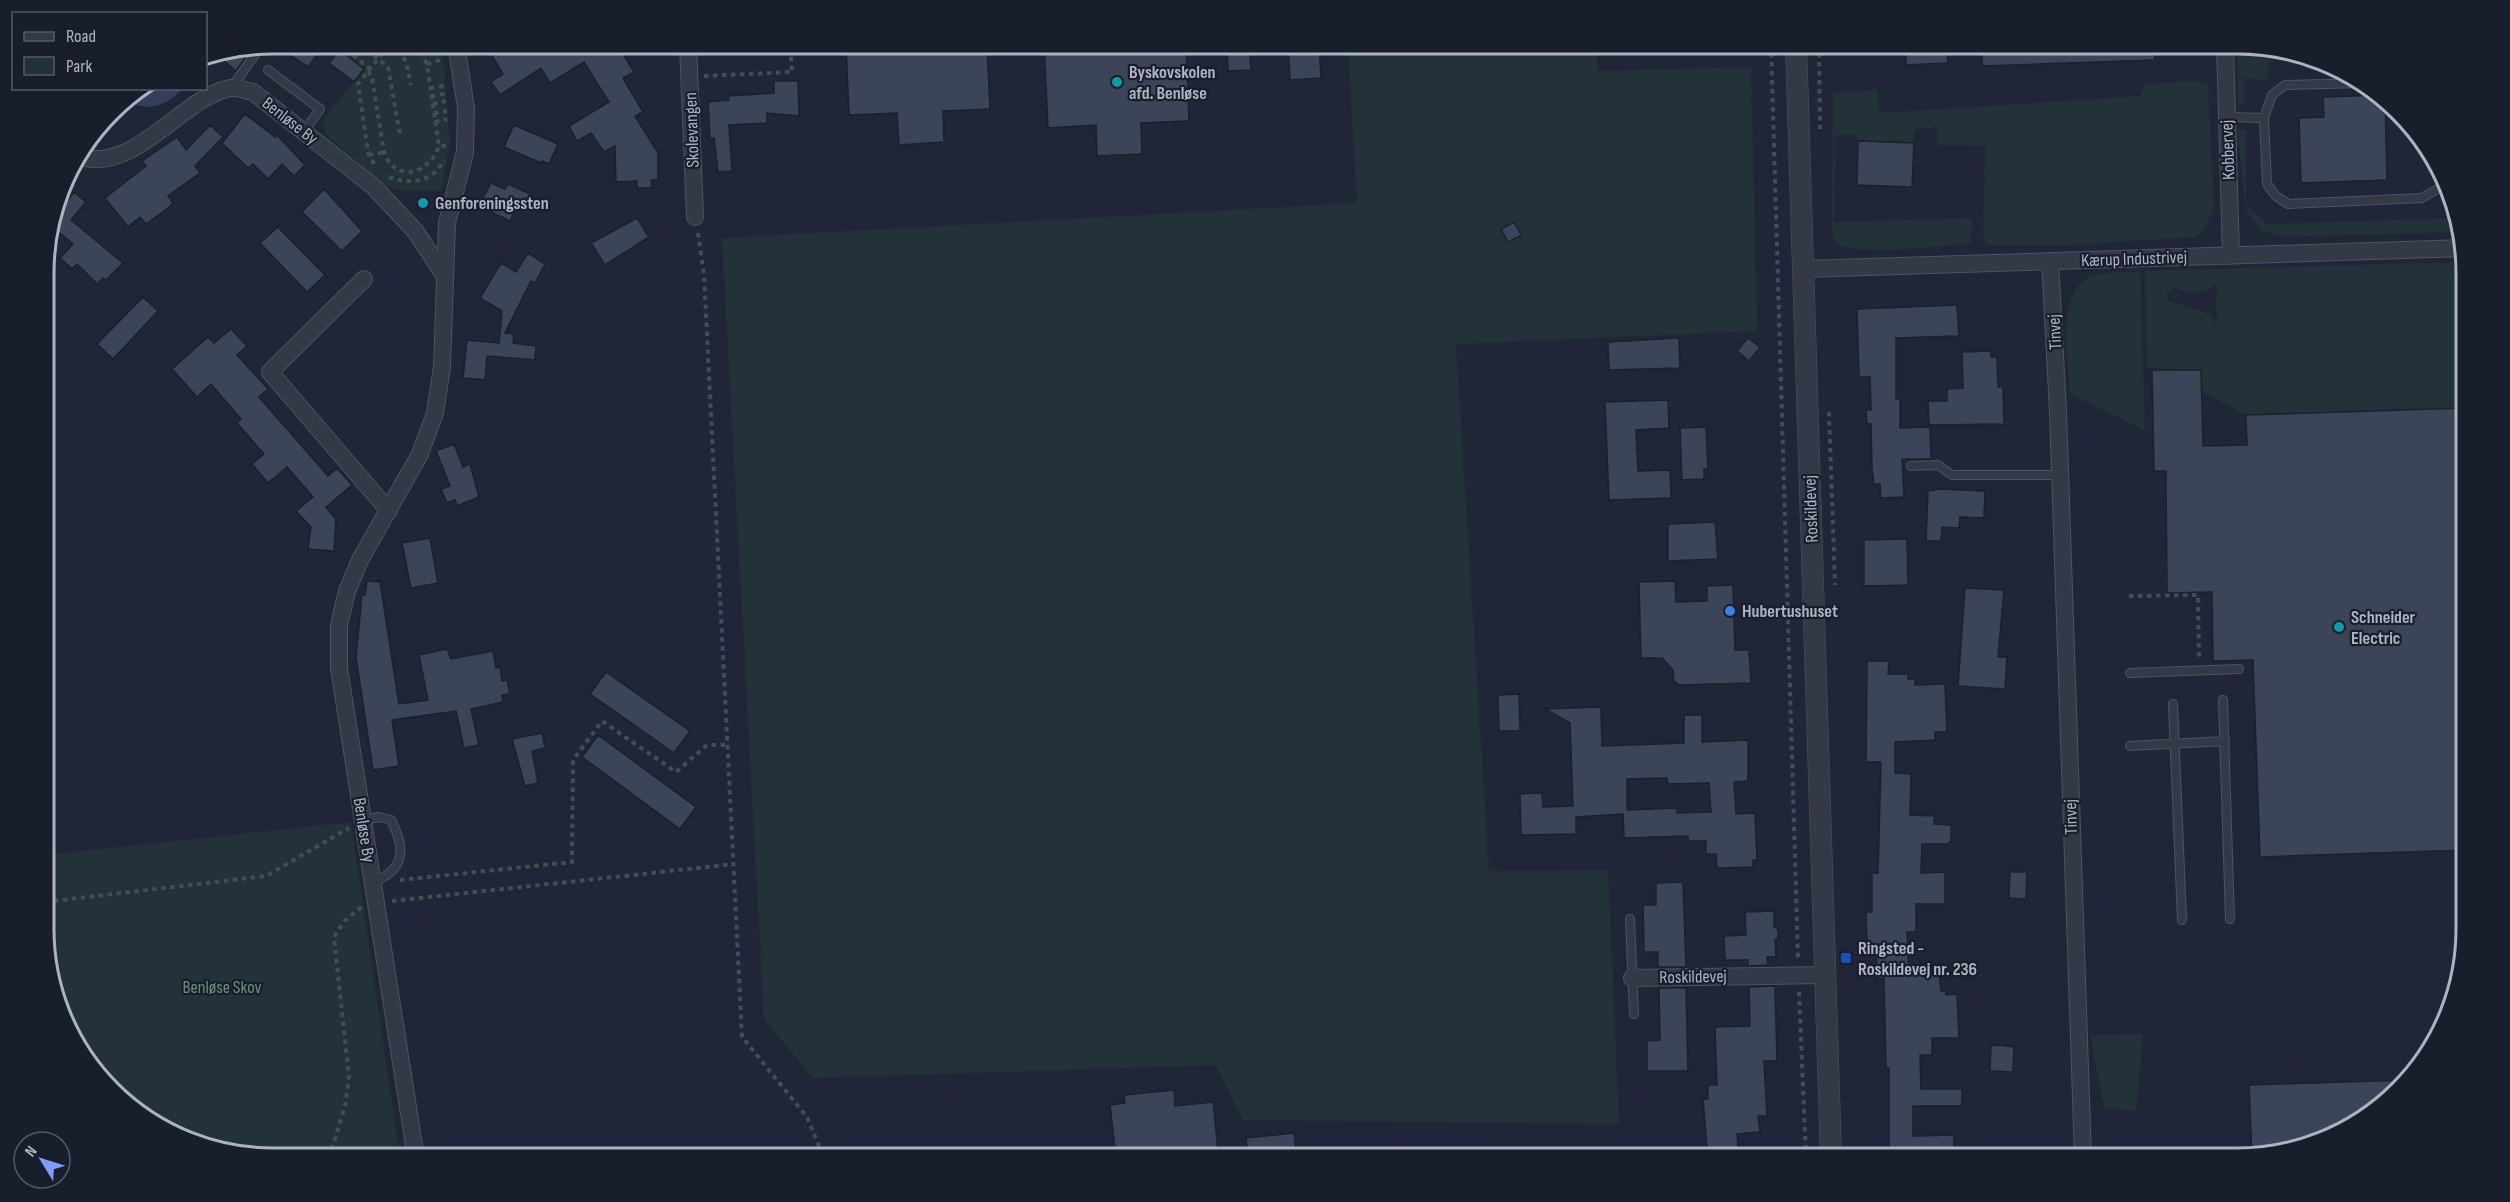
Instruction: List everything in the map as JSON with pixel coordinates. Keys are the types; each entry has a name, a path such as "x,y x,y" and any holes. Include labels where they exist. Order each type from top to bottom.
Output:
{"street":[{"name":"Benløse By","path":"414,1148 339,668 339,625 347,591 360,560 420,453 435,413 442,367 447,223 465,152 466,108 458,54"},
{"name":"Skolevangen","path":"689,54 695,217"},
{"name":"Roskildevej","path":"1796,54 1832,1148"},
{"name":"Kobbervej","path":"2225,54 2231,256"},
{"name":"Benløse By","path":"232,88 253,92 374,187 416,232 444,275"},
{"path":"86,158 116,156 140,144 208,97 232,88"},
{"path":"416,232 447,223"},
{"name":"Kærup Industrivej","path":"1803,269 2455,248"},
{"name":"Tinvej","path":"2050,261 2060,475 2083,1148"},
{"path":"364,279 270,372 389,511"},
{"name":"Roskildevej","path":"1632,978 1826,975"}],"lane":[{"path":"232,88 255,54"},
{"path":"268,70 320,109 304,132"},
{"path":"2348,83 2285,85 2272,95 2264,118 2267,184 2276,196 2288,204 2422,198 2439,188"},
{"path":"2227,117 2264,118"},
{"path":"1911,466 1938,465 1952,475 2060,475"},
{"path":"2130,673 2240,669"},
{"path":"2223,700 2230,919"},
{"path":"2173,704 2182,920"},
{"path":"2130,746 2225,741"},
{"path":"362,820 379,817 391,820 401,839 400,858 389,876 373,882"},
{"path":"1630,919 1634,1014"}],"path":[{"path":"351,54 369,70 372,78 384,152 398,169 416,171 432,162 439,146 427,64 423,54"},
{"path":"373,54 388,67 390,73 399,135"},
{"path":"378,170 369,155 358,84 381,54"},
{"path":"399,54 406,61 411,85"},
{"path":"690,76 792,72 791,54"},
{"path":"1771,54 1806,1148"},
{"path":"427,64 440,60"},
{"path":"430,88 444,86"},
{"path":"431,96 445,94"},
{"path":"432,104 446,101"},
{"path":"434,113 447,111"},
{"path":"435,122 447,119"},
{"path":"436,130 447,127"},
{"path":"437,138 448,136"},
{"path":"383,173 401,180 417,181 429,177 442,164 446,146 439,146"},
{"path":"369,155 384,152"},
{"path":"416,171 417,181"},
{"path":"695,217 704,274 742,1037 807,1117 820,1148"},
{"path":"2129,596 2198,595 2199,671"},
{"path":"389,876 401,880 572,862 573,760 602,721 676,772 707,745 729,745"},
{"path":"54,901 266,876 281,870 362,820"},
{"path":"332,1148 345,1106 349,1077 334,937 344,921 357,909 376,903 735,864"}],"green space":[{"path":"345,54 443,54 450,141 442,191 397,190 386,186 325,134 324,118 364,69"},
{"path":"1349,54 1596,54 1598,71 1751,67 1757,331 1456,344 1489,871 1608,870 1619,1124 1243,1120 1216,1065 813,1078 764,1019 722,238 1357,203"},
{"path":"2237,54 2270,57 2267,80 2244,78 2244,105 2238,106"},
{"path":"2196,81 2208,85 2214,210 2202,233 2194,237 2072,245 1986,245 1983,237 1985,146 1937,145 1937,127 1914,130 1914,143 1858,141 1856,135 1835,135 1834,222 1972,218 1971,243 1879,250 1845,247 1836,242 1834,238 1832,233 1833,93 1877,90 1879,113 2141,96 2144,84"},
{"path":"2237,130 2246,130 2246,204 2267,224 2449,218 2452,232 2280,237 2261,230 2246,210"},
{"path":"2456,262 2456,408 2246,415 2202,392 2201,370 2147,368 2145,271","holes":["2216,285 2217,326 2210,314 2169,301 2166,294 2174,288 2196,293 2206,291"]},
{"path":"2140,272 2145,431 2070,394 2066,348 2068,313 2072,297 2079,285 2096,275"},
{"name":"Benløse Skov","path":"351,822 399,1148 258,1148 230,1144 202,1136 163,1119 129,1094 108,1073 83,1039 61,986 54,944 54,854"},
{"path":"2143,1034 2136,1111 2104,1108 2090,1035"}],"water":[{"path":"152,90 181,90 162,104 140,106 134,104"}],"building":[{"path":"288,54 317,54 308,67"},
{"path":"337,54 345,54 364,69 354,82 329,63"},
{"path":"491,54 623,54 634,72 623,78 643,112 635,116 658,153 658,180 651,180 652,188 637,188 637,181 616,182 615,146 604,152 591,133 577,141 569,126 609,102 584,62 550,83 541,68 500,95 491,82 503,74"},
{"path":"846,54 987,54 990,109 943,111 944,142 899,145 897,113 849,115"},
{"name":"Byskovskolen afd. Benløse","path":"1044,54 1186,54 1189,121 1141,123 1142,154 1097,156 1096,125 1048,128"},
{"path":"1227,54 1250,54 1251,70 1228,71"},
{"path":"1289,54 1320,54 1321,78 1290,80"},
{"path":"1906,54 1948,54 1948,63 1906,65"},
{"path":"1982,54 2155,54 2155,60 1982,66"},
{"path":"247,56 236,71 222,60"},
{"path":"774,81 798,81 799,116 767,113 767,123 729,125 732,171 718,172 714,138 710,139 708,102 729,100 728,96 774,93"},
{"path":"2365,96 2385,112 2387,180 2301,183 2299,118 2324,117 2323,97"},
{"path":"245,114 275,137 277,135 305,165 294,176 282,164 268,179 253,164 248,168 222,143"},
{"path":"210,125 223,137 195,166 200,173 168,196 173,203 168,208 146,224 140,217 128,227 105,198 146,166 142,161 177,137 186,150"},
{"path":"514,125 558,144 549,164 542,161 541,163 504,147"},
{"path":"1858,141 1914,143 1912,187 1857,185"},
{"path":"491,183 505,189 508,184 530,194 522,210 516,208 510,221 479,206"},
{"path":"324,189 362,231 342,251 302,212"},
{"path":"74,192 86,202 71,220 123,263 106,280 103,278 97,284 77,264 72,269 60,258 73,244 60,233 57,237 67,201"},
{"path":"637,218 649,237 605,265 591,243"},
{"path":"1514,222 1521,235 1508,242 1501,229"},
{"path":"278,227 325,275 307,292 260,243"},
{"path":"528,253 545,264 535,283 531,281 505,333 514,334 513,343 536,346 535,360 487,356 485,380 463,378 467,340 499,343 502,311 480,298 501,263 516,272"},
{"path":"143,297 158,311 113,359 97,344"},
{"path":"1957,305 1959,336 1896,338 1896,399 1900,399 1900,428 1930,427 1931,459 1902,459 1904,497 1881,498 1880,484 1874,484 1871,424 1867,424 1866,410 1871,410 1870,377 1859,377 1857,309"},
{"path":"231,329 247,346 237,355 268,389 259,397 328,476 337,468 352,485 326,507 336,519 334,551 308,549 311,527 296,511 313,497 287,467 268,483 252,464 264,454 237,423 241,419 211,384 197,397 172,369 208,337 214,343"},
{"path":"1679,338 1680,368 1609,370 1608,342"},
{"path":"1748,338 1760,347 1749,361 1737,351"},
{"path":"1991,351 1991,357 1997,357 1998,387 2003,386 2004,424 1929,425 1928,401 1947,401 1947,389 1963,388 1962,352"},
{"name":"Schneider Electric","path":"2152,370 2201,370 2203,446 2247,445 2246,415 2456,408 2456,850 2260,857 2253,660 2213,661 2212,592 2167,593 2166,471 2154,471"},
{"path":"1668,400 1669,428 1636,430 1638,471 1670,470 1671,498 1609,500 1605,402"},
{"path":"1706,427 1708,469 1704,469 1704,479 1682,480 1680,428"},
{"path":"454,444 463,467 470,464 479,497 457,506 455,500 447,503 441,489 450,486 436,451"},
{"path":"1939,489 1985,491 1984,518 1960,517 1959,528 1942,527 1941,541 1926,541 1928,491"},
{"path":"1715,522 1718,559 1668,561 1668,524"},
{"path":"430,538 438,583 411,588 402,543"},
{"path":"1907,539 1908,585 1864,586 1864,540"},
{"path":"367,581 380,582 399,704 428,700 419,655 447,649 451,659 493,651 496,668 500,667 502,681 507,680 510,694 502,695 503,702 471,709 479,745 464,748 456,711 392,720 399,766 373,770 356,657 362,595 365,595"},
{"path":"1675,581 1676,602 1707,601 1707,586 1733,585 1735,650 1749,650 1751,683 1679,685 1674,681 1673,670 1662,658 1641,658 1639,582"},
{"path":"1965,588 2004,590 1998,657 2007,657 2005,689 1958,686"},
{"path":"1867,661 1889,661 1888,674 1908,674 1908,679 1915,679 1915,685 1945,684 1947,732 1935,732 1935,740 1895,742 1895,773 1911,774 1910,815 1934,816 1934,824 1951,825 1951,841 1947,844 1922,844 1921,873 1945,872 1945,904 1916,904 1916,932 1907,932 1909,974 1939,971 1941,991 1945,991 1946,995 1957,994 1959,1038 1932,1038 1932,1055 1920,1055 1921,1089 1962,1089 1962,1106 1913,1106 1913,1136 1954,1135 1954,1148 1889,1148 1889,1068 1886,1068 1884,978 1877,979 1876,945 1867,944 1866,912 1872,912 1872,873 1878,873 1881,762 1866,762"},
{"path":"606,672 690,731 674,753 590,694"},
{"path":"1519,694 1520,731 1499,731 1498,695"},
{"path":"1601,707 1602,746 1684,743 1684,715 1702,715 1702,742 1748,740 1748,781 1734,782 1736,814 1755,813 1757,860 1753,860 1753,867 1717,868 1716,854 1706,854 1706,841 1688,841 1688,836 1624,838 1623,814 1576,817 1576,834 1521,835 1520,794 1542,793 1543,807 1573,806 1570,723 1545,709","holes":["1667,778 1668,784 1709,783 1711,812 1677,813 1677,808 1627,810 1627,779"]},
{"path":"542,733 545,748 532,751 538,783 525,786 512,739"},
{"path":"598,735 696,807 680,829 582,757"},
{"path":"2010,872 2027,872 2026,899 2009,898"},
{"path":"1683,882 1686,967 1658,967 1658,952 1644,952 1643,905 1656,905 1656,883"},
{"path":"1774,911 1774,927 1778,929 1778,938 1775,940 1776,957 1767,957 1768,965 1748,966 1748,960 1725,960 1724,936 1746,935 1745,912"},
{"path":"1775,986 1777,1061 1764,1061 1767,1116 1758,1116 1760,1132 1737,1134 1738,1148 1707,1148 1703,1099 1708,1099 1708,1085 1717,1085 1715,1027 1750,1026 1749,987"},
{"path":"1659,988 1686,988 1688,1071 1647,1071 1647,1041 1660,1040"},
{"path":"1991,1046 2014,1047 2013,1072 1990,1071"},
{"path":"2395,1080 2370,1103 2347,1119 2294,1141 2252,1148 2249,1085"},
{"path":"1174,1090 1175,1106 1213,1102 1218,1148 1115,1148 1110,1105 1125,1103 1124,1095"},
{"path":"1294,1133 1296,1148 1247,1148 1246,1138"}],"place":[{"name":"Byskovskolen afd. Benløse","path":"1117,82"},
{"name":"Genforeningssten","path":"423,203"},
{"name":"Hubertushuset","path":"1730,611"},
{"name":"Schneider Electric","path":"2339,627"},
{"name":"Ringsted - Roskildevej nr. 236","path":"1846,958"}]}
